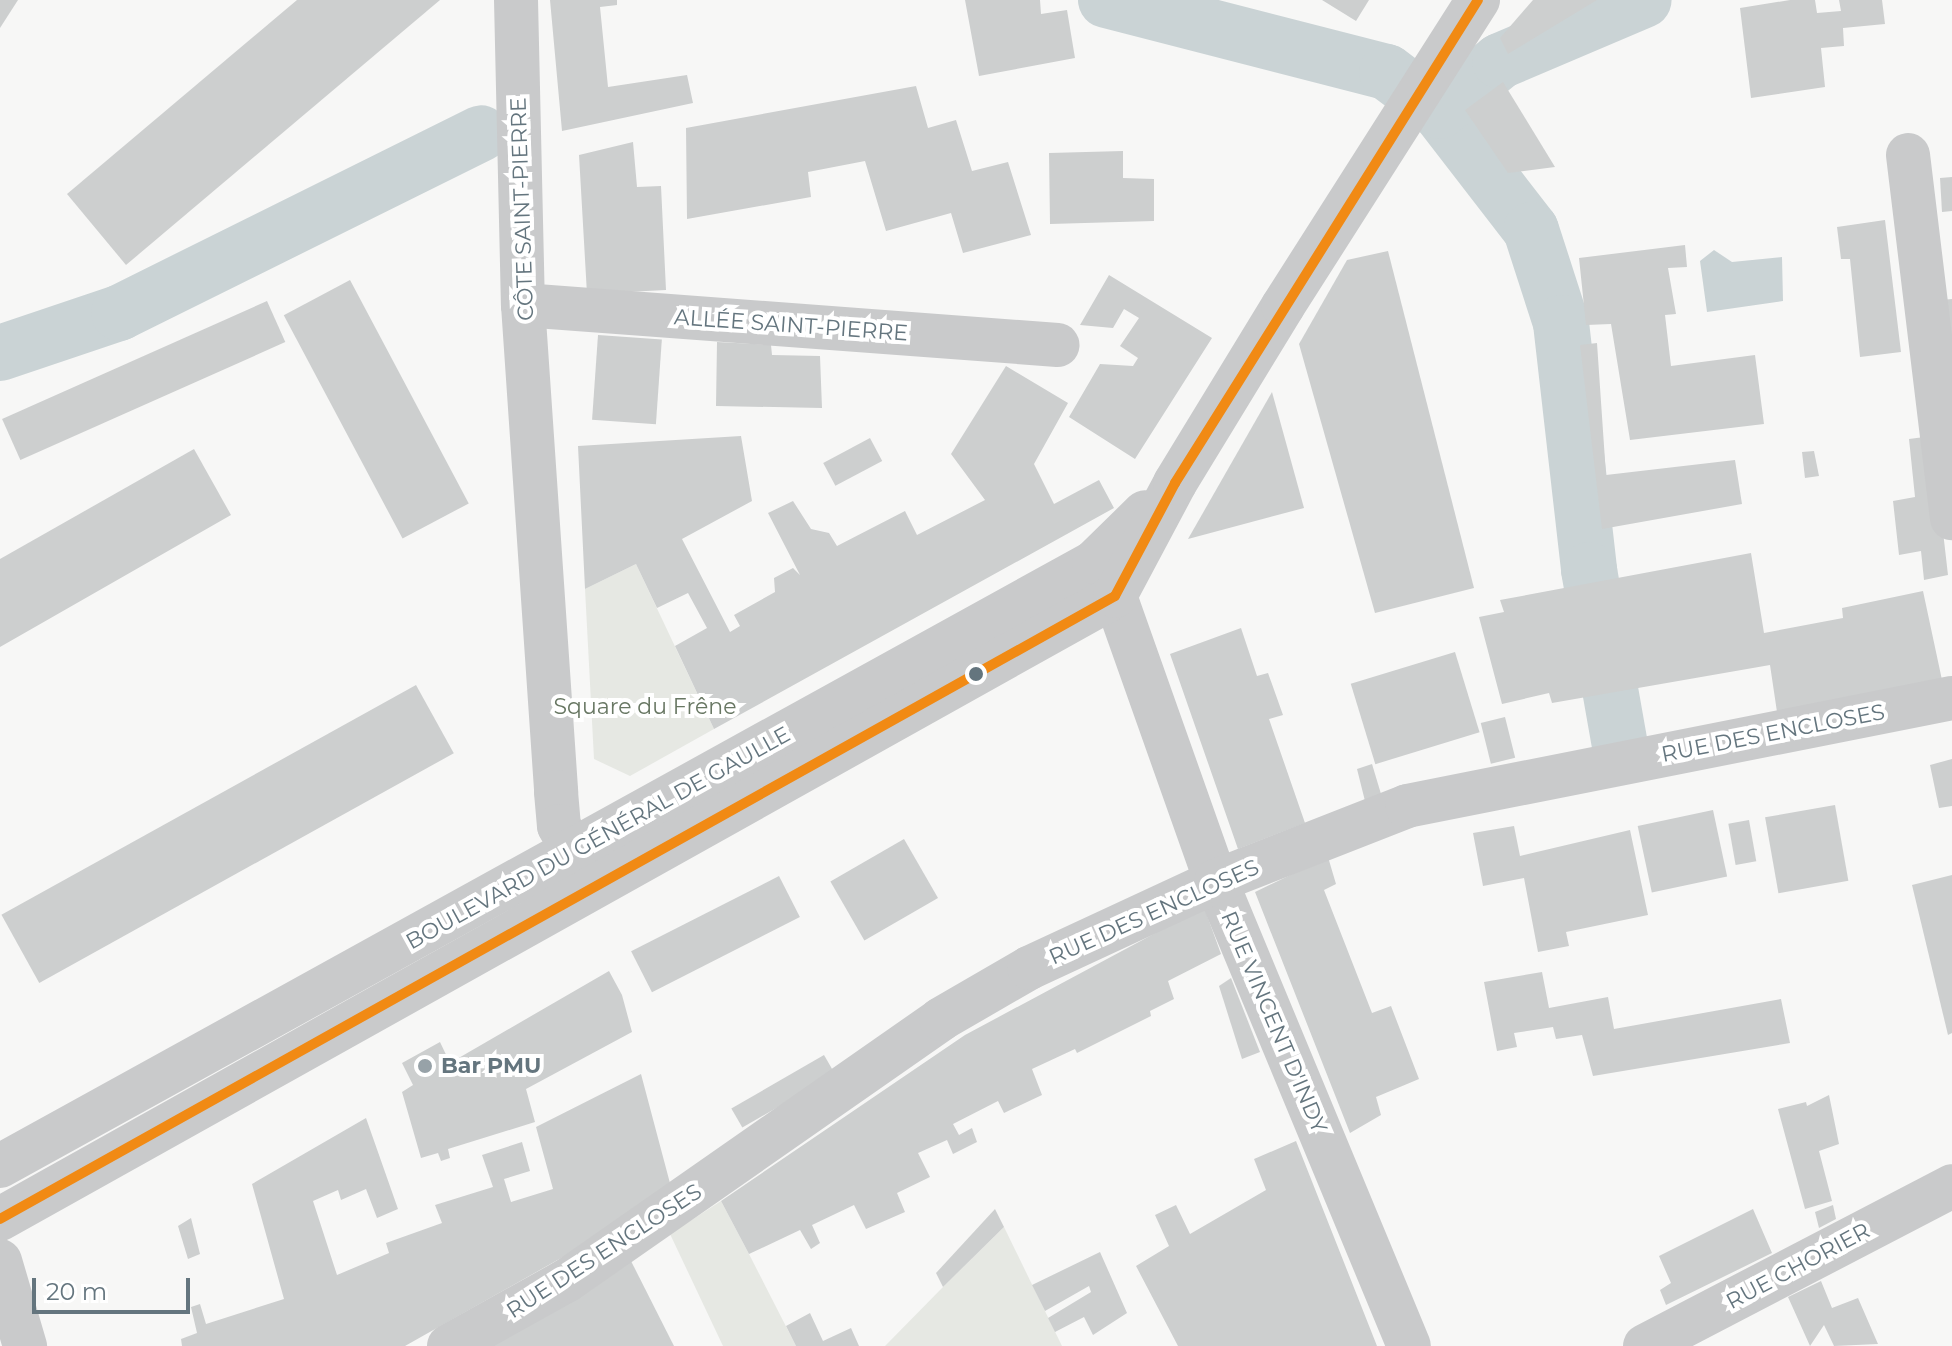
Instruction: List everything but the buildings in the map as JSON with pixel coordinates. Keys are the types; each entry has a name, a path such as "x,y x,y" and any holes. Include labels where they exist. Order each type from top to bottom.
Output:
{"street":[{"name":"CÔTE SAINT-PIERRE","path":"516,0 523,305 556,792 559,826 583,870"},
{"name":"BOULEVARD DU GÉNÉRAL DE GAULLE","path":"0,1219 583,870 1104,579 1175,483 1478,0"},
{"path":"1908,155 1952,518"},
{"name":"ALLÉE SAINT-PIERRE","path":"523,305 1058,345"},
{"name":"RUE VINCENT D'INDY","path":"1104,579 1216,881 1409,1346"},
{"name":"RUE DES ENCLOSES","path":"449,1346 566,1281 941,1019 1029,968 1216,881 1407,806 1952,698"},
{"name":"BOULEVARD DU GÉNÉRAL DE GAULLE","path":"0,1166 583,870"},
{"name":"RUE CHORIER","path":"1645,1346 1952,1186"},
{"path":"0,1261 25,1346"}],"green space":[{"name":"Square du Frêne","path":"636,564 714,729 630,776 594,759 585,589"},
{"path":"721,1201 796,1346 723,1346 670,1234"},
{"path":"1004,1227 1062,1346 885,1346 943,1287"}],"shaded area":[{"path":"1714,250 1732,262 1782,257 1783,301 1707,312 1700,261"}],"waterway":[{"path":"1106,0 1387,72 1439,111 1531,230 1561,323 1589,570 1621,752"},
{"path":"1439,111 1500,61 1644,0"},
{"path":"0,353 119,313 481,133"}],"transit line":[{"path":"0,1219 1115,596 1175,483 1478,0"}],"place":[{"name":"Bar PMU","path":"425,1066"}]}
